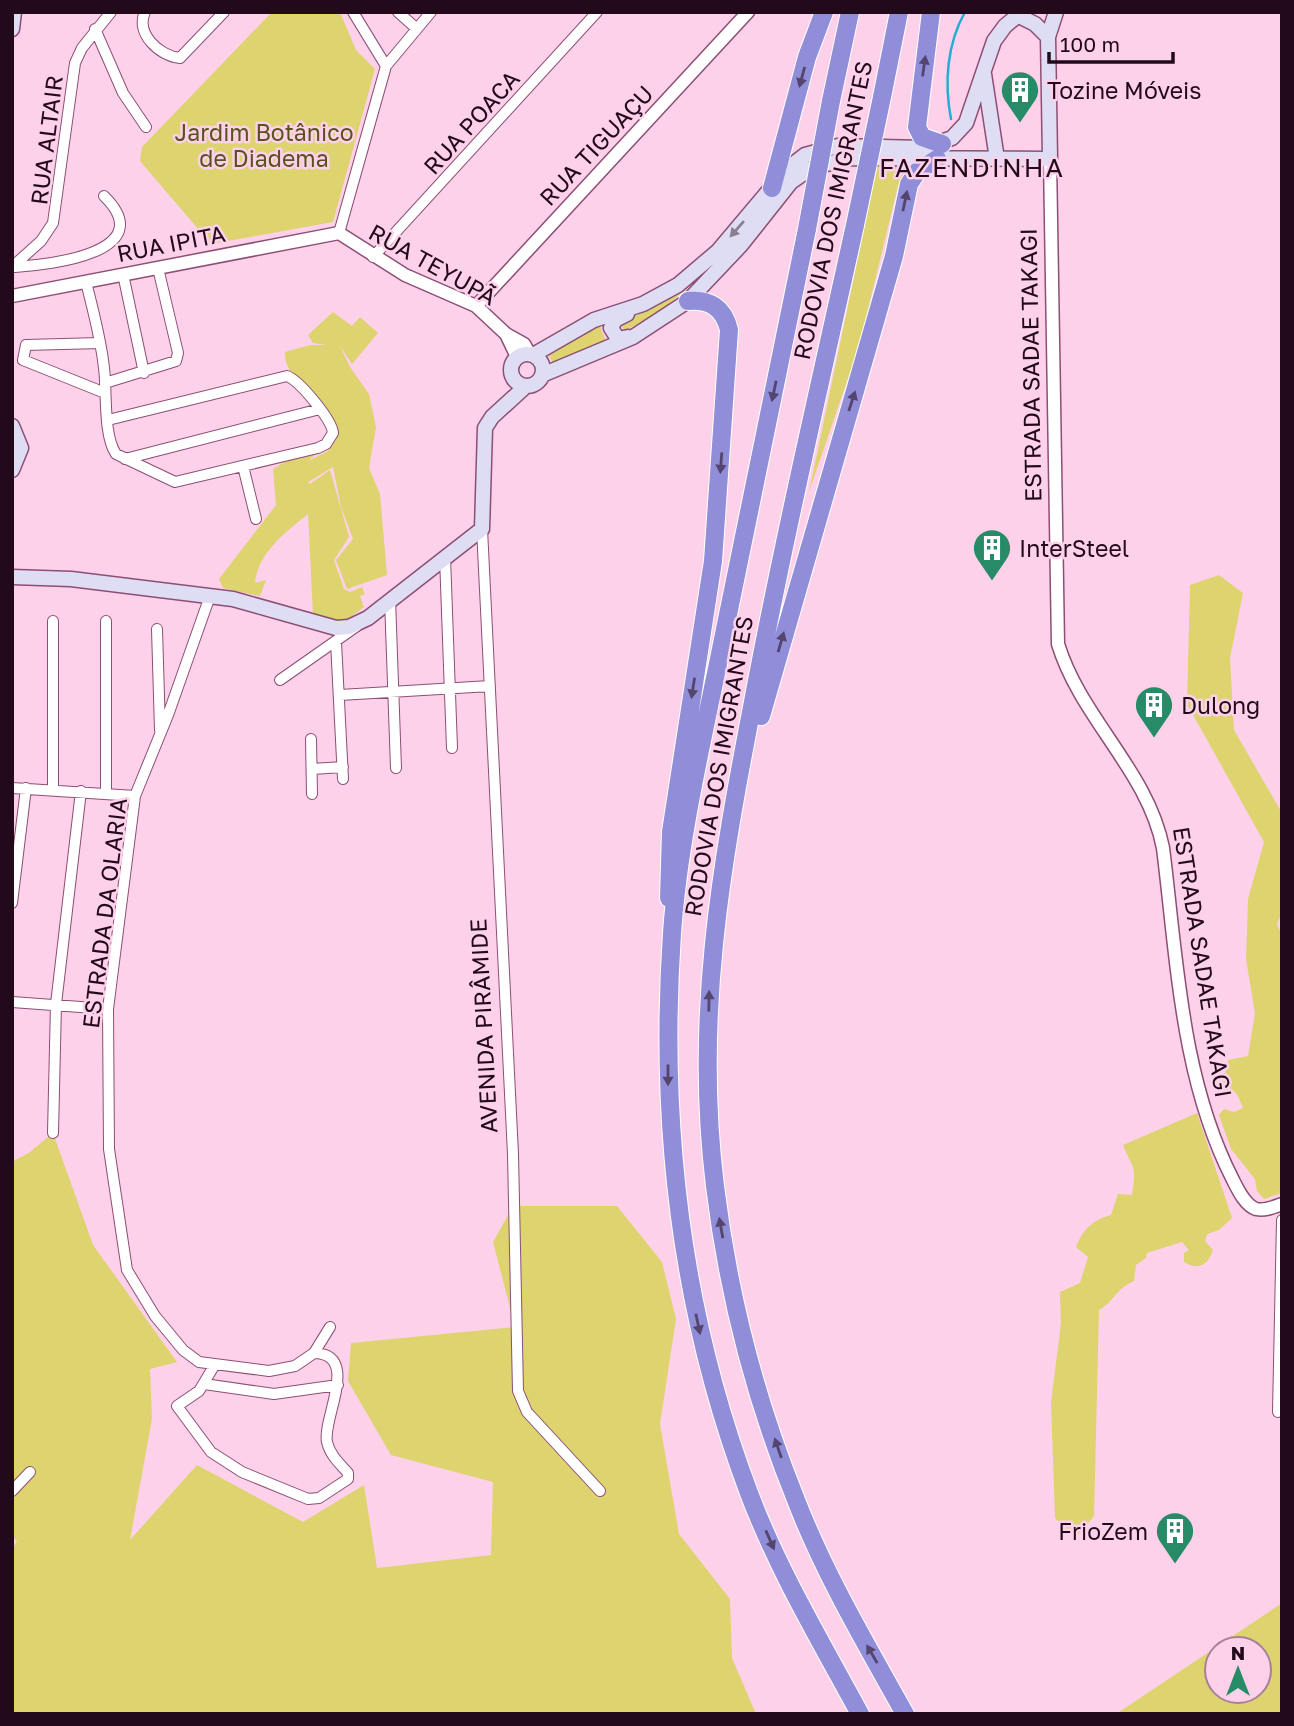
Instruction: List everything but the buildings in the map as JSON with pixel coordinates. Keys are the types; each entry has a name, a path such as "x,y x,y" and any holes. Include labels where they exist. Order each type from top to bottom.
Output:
{"highway":[{"path":"772,188 807,57 824,12"},
{"name":"RODOVIA DOS IMIGRANTES","path":"850,12 696,771 672,928 668,1091 678,1220 703,1345 750,1496 809,1620 860,1714"},
{"name":"RODOVIA DOS IMIGRANTES","path":"899,12 743,752 723,860 711,960 710,1118 718,1214 748,1357 795,1500 837,1590 905,1714"},
{"path":"743,752 757,732 870,340 909,184 917,172 940,151 922,137 917,127 931,12"},
{"path":"672,928 668,854 713,561 729,330 722,312 710,302 688,301"}],"main road":[{"path":"12,29 15,12"},
{"name":"ESTRADA SADAE TAKAGI","path":"1050,159 1048,37 1056,12"},
{"path":"658,297 594,320 526,355 510,370 520,383 534,384 542,375 633,337 688,301 741,245 791,183 804,172 850,158 940,151 959,133 968,117 984,65 997,35 1020,14 1048,37"},
{"path":"984,65 986,96 997,159"},
{"path":"633,337 614,337 612,324 658,297 718,251 794,162 827,148 857,145 915,148 997,159 1050,159"},
{"path":"526,355 541,362 542,375"},
{"path":"12,577 71,579 210,596 267,607 324,625 343,628 361,622 482,529 485,428 520,383"},
{"path":"12,426 21,448 12,470"}],"street":[{"name":"RUA ALTAIR","path":"14,267 53,223 75,62 95,29 111,12"},
{"path":"145,12 141,21 144,34 165,54 180,58 224,12"},
{"path":"354,12 386,66"},
{"path":"398,12 417,29"},
{"path":"339,233 386,66 432,12"},
{"name":"RUA POACA","path":"373,257 597,12"},
{"name":"RUA TIGUAÇU","path":"476,306 748,12"},
{"path":"95,29 123,93 146,127"},
{"name":"ESTRADA SADAE TAKAGI","path":"1050,159 1058,644 1079,693 1140,787 1156,817 1163,848 1195,1077 1217,1144 1240,1193 1252,1207 1270,1209 1282,1204"},
{"path":"14,267 89,254 112,241 118,234 119,219 113,205 104,196"},
{"name":"RUA TEYUPÃ","path":"339,233 405,275 476,306 526,355"},
{"name":"RUA IPITA","path":"12,296 339,233"},
{"path":"100,343 26,345 23,360 105,388 174,364 178,357 158,268"},
{"path":"123,274 144,373"},
{"path":"86,282 100,343 108,420 113,449 125,459 175,482 326,444 331,439 332,427 320,409 288,376 108,420"},
{"path":"125,459 320,409"},
{"path":"243,466 256,519"},
{"name":"AVENIDA PIRÂMIDE","path":"482,529 513,1154 518,1391 527,1412 600,1491"},
{"path":"445,557 452,748"},
{"name":"ESTRADA DA OLARIA","path":"210,596 135,796 108,1009 109,1149 127,1270 150,1309 183,1350 199,1362 214,1366 279,1371 295,1366 314,1353"},
{"path":"390,599 396,768"},
{"path":"52,790 53,621"},
{"path":"106,621 106,792"},
{"path":"280,680 361,622"},
{"path":"322,651 329,636 324,625"},
{"path":"157,629 160,734"},
{"path":"336,642 344,779"},
{"path":"340,695 490,686"},
{"path":"311,738 312,794"},
{"path":"312,769 343,767"},
{"path":"12,788 106,792 135,796"},
{"path":"12,903 26,789"},
{"path":"53,1133 56,1004 80,791"},
{"path":"12,1002 108,1009"},
{"path":"1278,1412 1282,1220"},
{"path":"314,1353 330,1326"},
{"path":"214,1366 200,1391 177,1406 211,1452 242,1472 308,1499 319,1498 348,1479 348,1473 331,1454 326,1439 327,1421 338,1385 333,1362 323,1353 314,1353"},
{"path":"204,1384 274,1394 338,1385"},
{"path":"12,1491 30,1472"}],"green space":[{"name":"Jardim Botânico de Diadema","path":"272,12 340,12 356,50 375,69 333,222 211,244 140,161 142,147"},
{"path":"877,167 911,167 898,186 859,346 809,492"},
{"path":"710,269 658,313 626,330 621,327 621,323 656,306"},
{"path":"333,312 352,326 360,317 378,333 352,364 340,346 350,367 369,394 376,427 369,468 380,494 387,575 347,589 336,560 353,539 341,507 333,467 308,482 310,484 330,470 349,537 334,560 344,589 350,592 362,587 365,594 360,596 364,607 344,622 313,614 308,514 274,544 261,562 255,583 266,580 260,596 223,588 219,579 276,505 273,469 288,460 316,454 308,461 328,451 336,440 335,427 330,416 292,374 285,352 310,345 327,345 313,343 308,335"},
{"path":"599,324 607,344 553,363 548,354"},
{"path":"1219,575 1243,593 1230,658 1234,730 1282,813 1282,913 1277,924 1282,936 1282,1193 1264,1199 1257,1191 1255,1179 1231,1149 1219,1115 1224,1109 1234,1112 1243,1108 1237,1094 1223,1082 1228,1060 1248,1056 1255,1013 1246,959 1248,899 1264,842 1187,704 1190,585"},
{"path":"1197,1113 1232,1218 1219,1230 1207,1234 1205,1241 1213,1250 1206,1263 1194,1266 1184,1262 1184,1253 1189,1250 1182,1242 1147,1253 1146,1258 1136,1265 1134,1281 1122,1288 1099,1310 1094,1516 1075,1539 1055,1518 1051,1402 1061,1323 1060,1292 1080,1283 1088,1257 1076,1247 1085,1230 1111,1215 1118,1194 1132,1195 1134,1172 1123,1145"},
{"path":"53,1133 93,1245 177,1362 150,1369 152,1419 130,1540 197,1465 303,1522 364,1485 377,1568 491,1555 493,1482 391,1455 348,1381 351,1343 515,1327 493,1242 513,1206 617,1206 662,1262 676,1319 660,1424 679,1534 730,1599 732,1658 756,1714 12,1714 12,1550 17,1541 12,1536 12,1162 30,1152"},
{"path":"1282,1603 1282,1714 1116,1714 1203,1656 1203,1705 1273,1705 1273,1635 1234,1635"}],"waterway":[{"path":"951,119 949,64 954,37 965,12"}],"place":[{"name":"Tozine Móveis","path":"1020,124"},
{"name":"InterSteel","path":"992,582"},
{"name":"Dulong","path":"1154,739"},
{"name":"FrioZem","path":"1175,1565"}],"district":[{"name":"FAZENDINHA","path":"972,167"}]}
